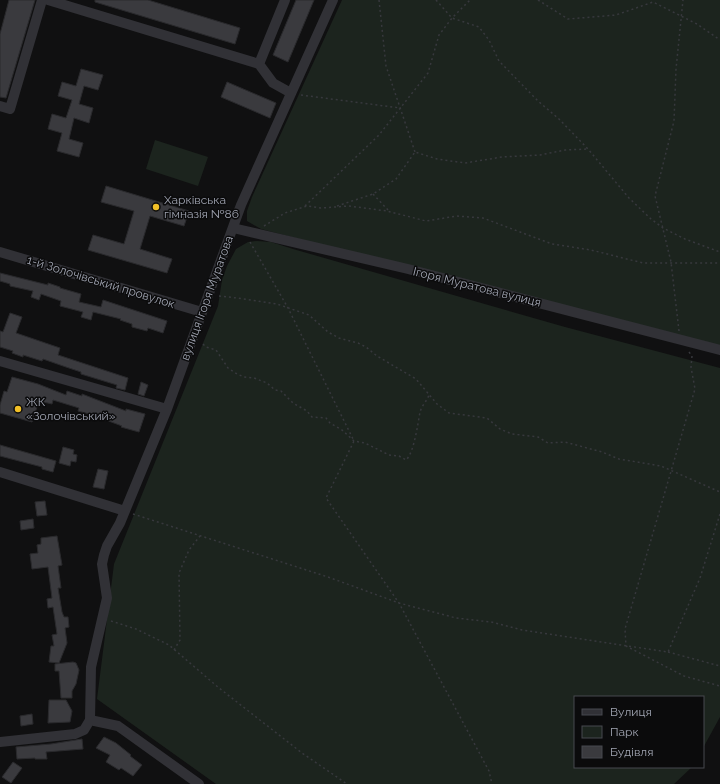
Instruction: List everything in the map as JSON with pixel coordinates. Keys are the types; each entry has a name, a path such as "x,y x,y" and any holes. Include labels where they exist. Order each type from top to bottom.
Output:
{"street":[{"path":"0,106 10,109 42,0"},
{"path":"48,0 259,64 273,83 291,93"},
{"path":"259,64 286,0"},
{"name":"вулиця Ігоря Муратова","path":"90,720 91,667 107,598 102,564 104,555 125,511 167,409 241,205 333,0"},
{"name":"Ігоря Муратова вулиця","path":"233,228 415,271 720,350"},
{"name":"1-й Золочівський провулок","path":"0,252 202,312"},
{"path":"0,361 167,409"},
{"path":"0,472 125,511"},
{"path":"0,742 75,734 84,730 90,720 118,726 199,784"}],"path":[{"path":"379,0 386,66 415,152"},
{"path":"436,0 452,18 479,27 489,40 499,60 538,101 559,119 588,149 629,198 651,219 663,228 685,239 720,252"},
{"path":"304,207 379,135 428,73 439,36 452,18 470,0"},
{"path":"538,0 568,19 616,16 653,2 697,24 720,40"},
{"path":"680,339 671,262 655,196 674,121 676,69 683,0"},
{"path":"291,93 400,108"},
{"path":"415,152 436,159 465,163 502,157 540,155 565,150 588,149"},
{"path":"335,207 373,194 396,179 415,152"},
{"path":"373,194 390,212"},
{"path":"354,441 248,231 285,213 304,207 349,206 390,212 426,221 457,216 483,218 552,244 591,250 643,263 720,263"},
{"path":"219,296 277,304 309,315 328,332 339,338 358,343 366,347 377,356 416,379 437,404 450,413 486,418 500,429 512,434 538,437 548,443 565,442 602,452 619,459 660,466 720,492"},
{"path":"203,344 206,347 216,350 228,368 244,377 254,378 267,383 275,390 281,391 293,403 312,417 326,418 354,441 365,443 389,455 399,456 406,460 410,456 422,406 429,395"},
{"path":"626,646 625,629 695,389 691,367 692,356"},
{"path":"354,441 326,498 399,603 489,771 492,784"},
{"path":"125,511 328,577 399,603 456,618 491,622 522,630 668,652 720,666"},
{"path":"668,652 700,578 720,514"},
{"path":"174,650 180,640 179,572 189,550 200,536"},
{"path":"103,620 114,621 136,629 169,645 219,688 302,753 347,784"},
{"path":"626,646 684,676 720,686"}],"green space":[{"path":"342,0 720,0 720,348 261,229 247,221 247,211 252,197"},
{"path":"155,140 208,157 198,186 146,169"},
{"path":"248,242 271,242 565,327 720,368 720,717 704,746 704,696 574,696 574,768 691,768 674,784 216,784 97,699 114,564 218,306 222,280 227,266 236,249"}],"building":[{"path":"9,0 35,0 6,98 0,97 0,34"},
{"path":"95,0 148,0 240,28 235,44 95,2"},
{"path":"296,0 314,0 288,62 273,55"},
{"path":"81,69 103,75 98,90 84,86 79,104 93,108 89,123 74,118 69,139 83,143 79,157 57,151 62,133 48,129 52,114 66,118 72,100 58,96 62,82 76,86"},
{"path":"227,82 276,103 270,118 221,97"},
{"path":"106,186 189,211 184,226 150,216 140,249 172,259 167,273 88,250 93,235 124,244 134,211 101,202"},
{"path":"0,273 48,285 48,283 81,294 79,302 101,307 103,300 167,321 163,333 148,328 147,331 132,327 132,324 120,320 121,319 93,312 91,320 81,317 83,312 60,306 61,301 41,294 39,300 31,297 33,291 10,286 10,284 0,281"},
{"path":"10,313 22,317 16,333 60,348 58,355 128,378 125,390 116,388 117,385 81,374 81,372 43,359 42,361 23,355 23,357 12,353 13,351 0,347 0,331 3,332"},
{"path":"12,377 38,384 66,395 67,391 82,396 82,394 126,411 126,409 145,414 139,432 121,427 122,426 98,416 78,411 79,408 53,400 52,404 39,401 32,422 0,413 0,405 4,391 7,392"},
{"path":"141,382 148,385 144,396 138,394"},
{"path":"0,445 56,461 53,472 42,469 42,467 0,456"},
{"path":"63,447 74,450 73,454 77,455 76,462 71,461 70,466 59,463"},
{"path":"98,469 108,471 104,489 93,487"},
{"path":"45,501 47,515 37,516 35,502"},
{"path":"33,519 34,528 21,530 20,521"},
{"path":"57,536 62,565 58,566 61,588 58,588 62,612 64,617 68,617 69,627 65,628 67,643 59,663 49,662 51,646 54,646 52,635 57,634 53,607 48,608 47,599 52,598 48,567 32,569 30,554 38,553 37,545 41,544 41,538"},
{"path":"76,663 79,670 76,684 72,691 72,698 61,698 59,671 55,671 55,664"},
{"path":"49,700 66,700 72,711 70,722 48,723"},
{"path":"32,714 33,724 21,726 20,716"},
{"path":"104,737 116,743 142,765 133,776 121,768 119,770 106,762 110,755 96,748"},
{"path":"82,739 83,749 46,752 47,759 17,759 16,747 51,744"},
{"path":"13,762 22,768 11,783 2,777"}],"place":[{"name":"Харківська гімназія №86","path":"156,207"},
{"name":"ЖК «Золочівський»","path":"18,409"}]}
